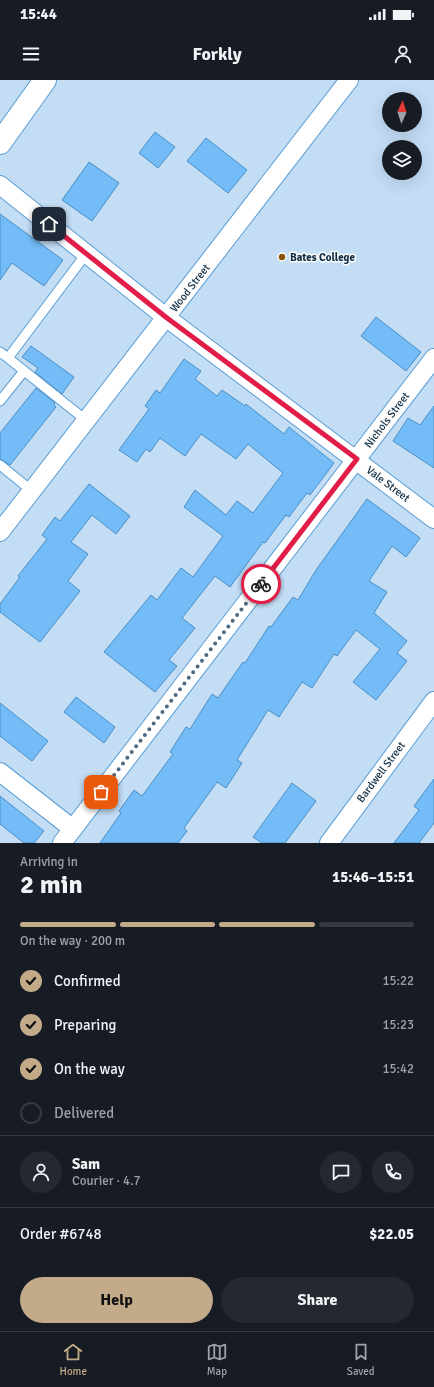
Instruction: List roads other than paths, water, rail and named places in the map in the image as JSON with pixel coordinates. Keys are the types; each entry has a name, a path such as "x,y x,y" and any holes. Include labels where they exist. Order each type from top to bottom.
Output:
{"main road":[{"path":"1,140 45,80"}],"street":[{"name":"Wood Street","path":"0,532 167,318 349,80"},
{"name":"Vale Street","path":"0,186 167,318 434,518"},
{"name":"Nichols Street","path":"68,836 434,358"},
{"name":"Bardwell Street","path":"329,843 434,701"},
{"path":"0,772 68,836"}],"lane":[{"path":"8,358 86,254"},
{"path":"0,352 87,420"},
{"path":"0,401 24,371"},
{"path":"0,465 32,491"}],"place":[{"name":"Bates College","path":"282,257"}]}
